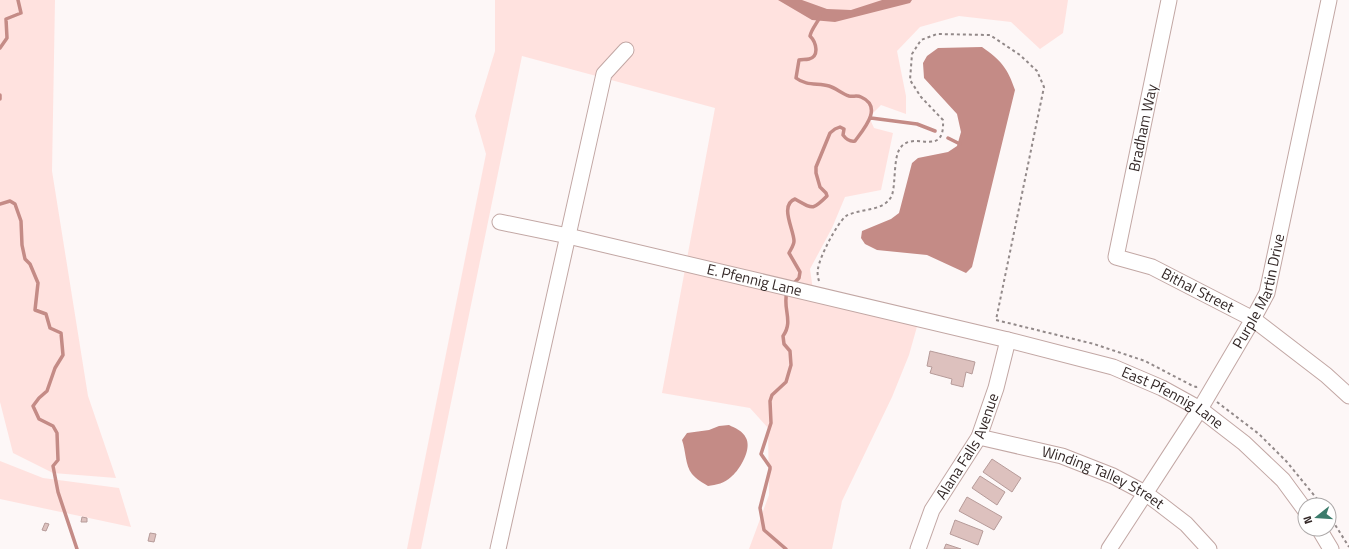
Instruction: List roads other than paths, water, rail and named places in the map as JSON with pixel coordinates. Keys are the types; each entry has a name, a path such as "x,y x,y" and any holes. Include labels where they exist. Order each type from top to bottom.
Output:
{"street":[{"name":"Bradham Way","path":"1116,257 1169,0"},
{"name":"Purple Martin Drive","path":"1109,549 1200,409 1254,319 1267,293 1329,0"},
{"path":"498,549 604,74 626,50"},
{"name":"E. Pfennig Lane","path":"500,222 568,236 1008,340"},
{"name":"Bithal Street","path":"1116,257 1152,267 1254,319 1326,375 1349,396"},
{"name":"East Pfennig Lane","path":"1008,340 1113,367 1162,388 1200,409 1244,443 1283,480 1297,499"},
{"name":"Alana Falls Avenue","path":"918,549 932,510 979,437 996,388 1008,340"},
{"name":"Winding Talley Street","path":"979,437 1062,456 1112,476 1145,493 1186,524 1209,549"},
{"path":"1323,537 1331,549"}],"waterway":[{"path":"0,48 7,38 6,19 21,13 18,0"},
{"path":"792,285 799,278 800,272 789,253 794,241 788,218 788,207 790,202 795,199 812,207 827,196 820,187 816,167 830,133 840,127 844,129 843,135 849,141 855,141 870,119 871,112 871,107 868,101 861,97 849,96 829,86 808,83 800,81 796,78 799,60 809,59 815,55 815,45 810,36 820,17"},
{"path":"871,118 917,124 935,131"},
{"path":"948,138 960,144"},
{"path":"0,204 10,201 15,204 21,221 22,245 25,259 30,264 38,283 35,310 46,314 50,328 61,333 63,355 55,368 47,391 33,406 39,419 53,426 57,433 58,460 53,466 58,492 77,549"},
{"path":"786,549 764,530 760,508 770,469 761,454 771,423 770,401 772,395 786,382 791,365 790,351 784,344 783,336 788,325 786,304 787,292"}]}
